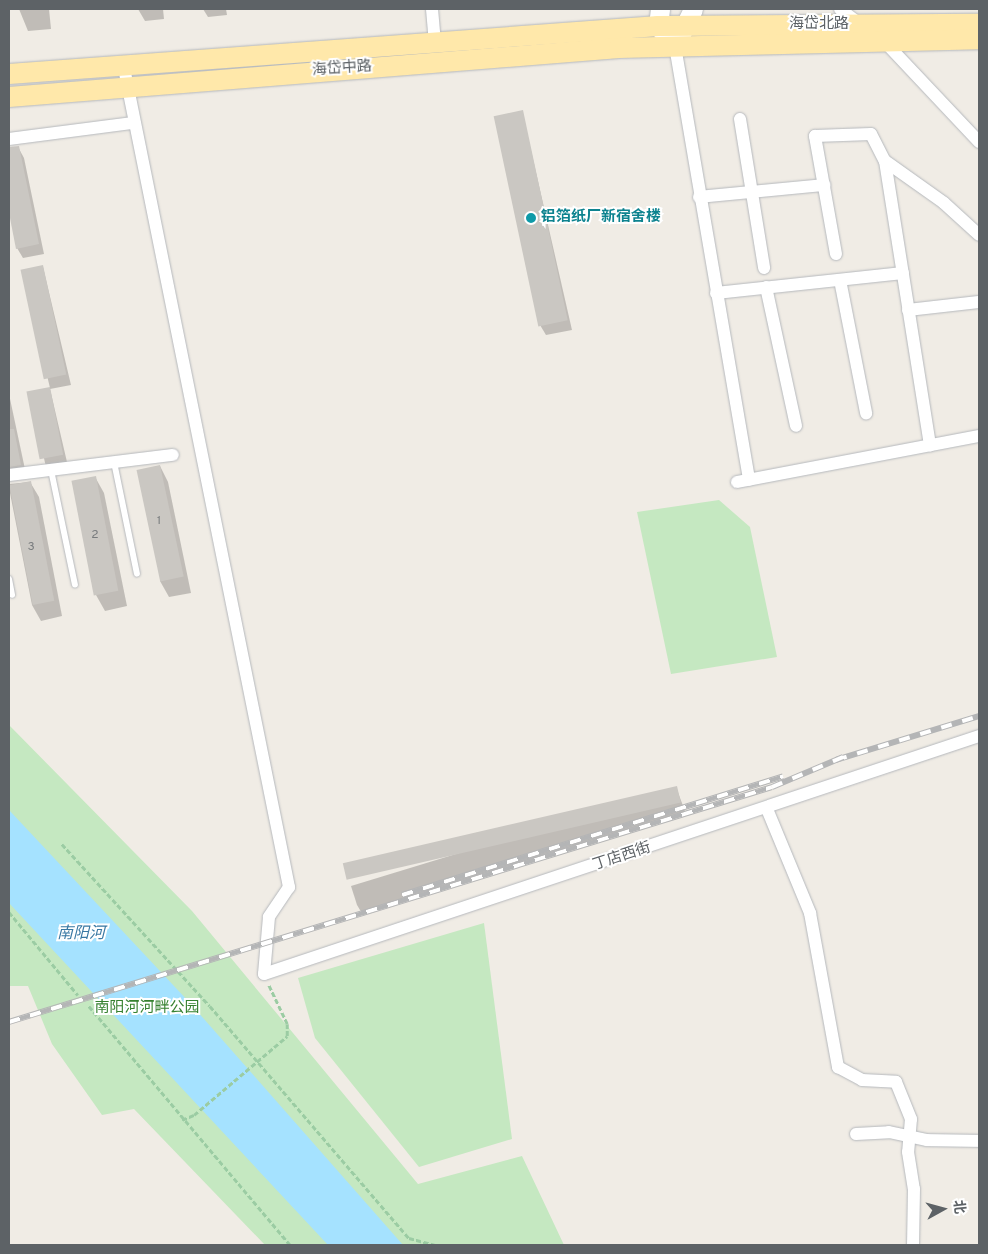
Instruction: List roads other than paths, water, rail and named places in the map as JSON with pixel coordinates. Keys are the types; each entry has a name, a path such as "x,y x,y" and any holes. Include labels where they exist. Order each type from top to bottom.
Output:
{"main road":[{"name":"海岱北路","path":"659,17 689,16 861,25 979,24"},
{"name":"海岱中路","path":"9,74 123,63 435,42 659,17"},
{"name":"海岱北路","path":"675,46 979,39"},
{"name":"海岱中路","path":"9,97 125,86 675,46"}],"street":[{"path":"432,9 435,42"},
{"path":"840,9 887,42 979,142"},
{"path":"675,46 689,16"},
{"path":"659,17 675,46 716,293 743,481 979,436"},
{"path":"9,139 133,124 125,86 123,63"},
{"path":"740,119 764,268"},
{"name":"丁店西街","path":"133,124 289,887 270,917 264,974 767,809 979,736"},
{"path":"836,254 815,136 871,134 885,162 930,445"},
{"path":"885,162 944,203 979,237"},
{"path":"699,197 824,185"},
{"path":"716,293 903,273"},
{"path":"840,280 866,413"},
{"path":"766,287 796,426"},
{"path":"908,310 979,302"},
{"path":"9,475 173,455"},
{"path":"767,809 810,913 838,1067 862,1080 896,1082 911,1119 912,1134 908,1152 914,1189 913,1245"},
{"path":"856,1134 912,1134 927,1140 979,1141"}],"lane":[{"path":"114,462 138,574"},
{"path":"51,469 75,585"},
{"path":"9,579 12,595"}],"water":[{"name":"南阳河","path":"9,810 189,1002 403,1245 328,1245 9,903"}],"railway":[{"path":"836,760 979,716"},
{"path":"9,1022 772,787 843,757"},
{"path":"402,895 783,776"}],"place":[{"name":"铝箔纸厂新宿舍楼","path":"531,218"}],"park label":[{"name":"南阳河河畔公园","path":"147,1009"}]}
